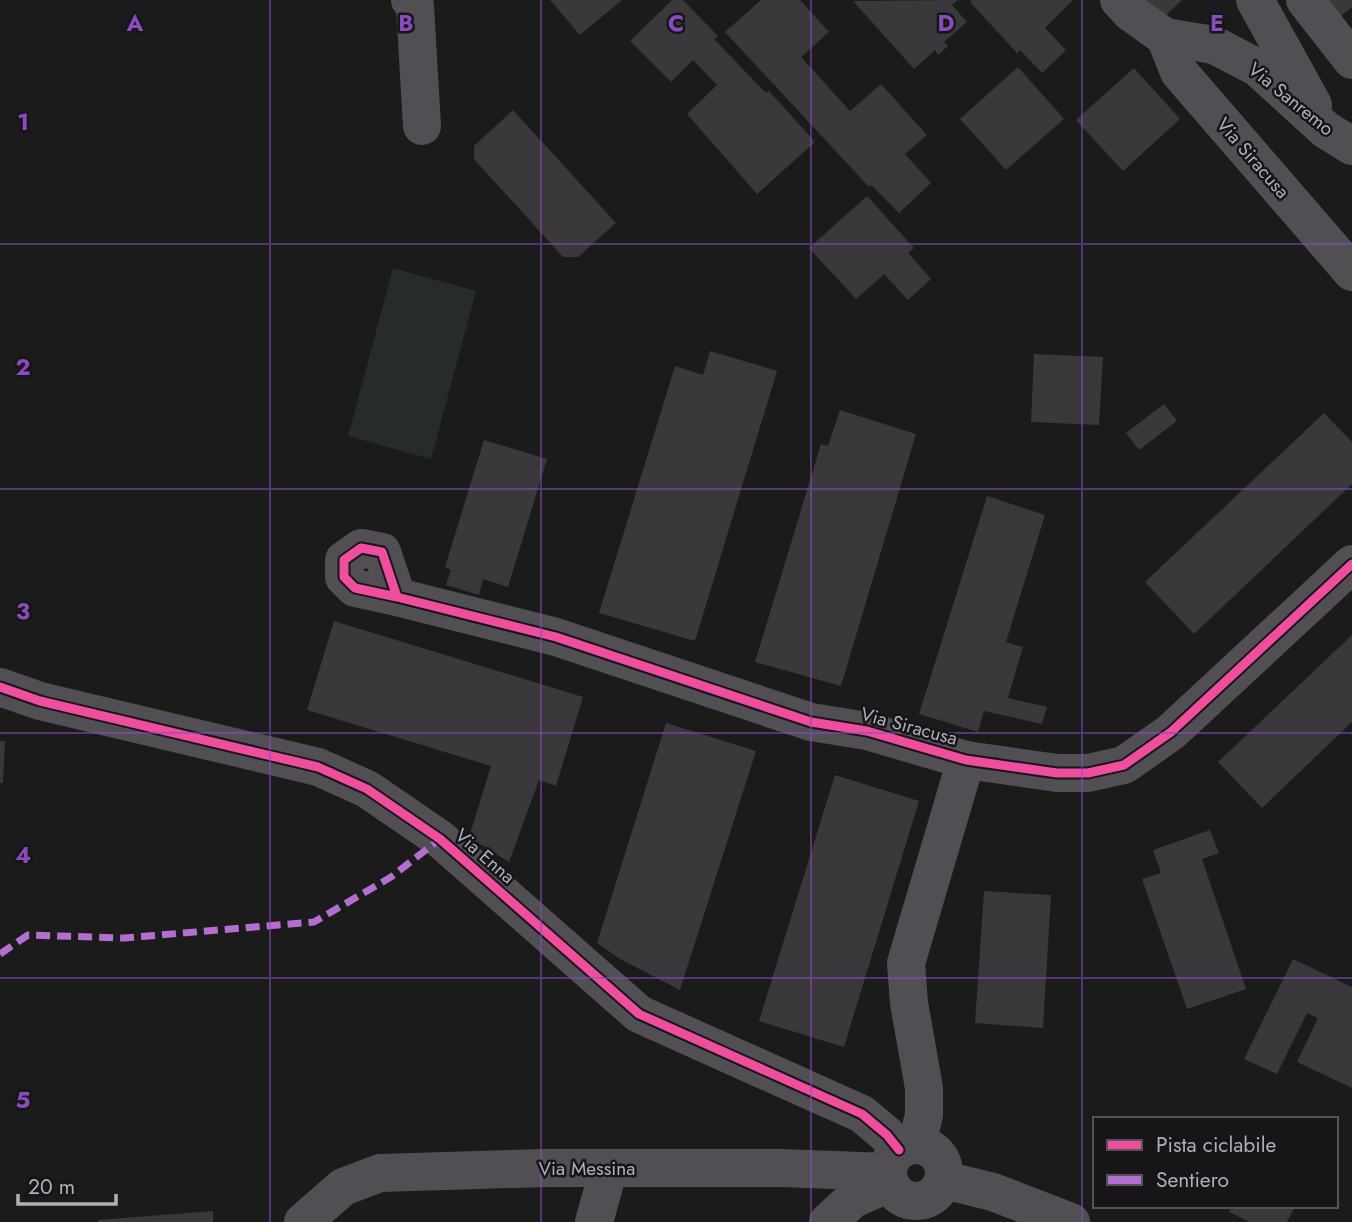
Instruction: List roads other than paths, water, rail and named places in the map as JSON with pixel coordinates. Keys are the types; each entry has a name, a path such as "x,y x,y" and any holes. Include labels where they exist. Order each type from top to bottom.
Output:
{"street":[{"path":"410,0 415,6 422,126"},
{"name":"Via Sanremo","path":"1119,0 1130,12 1165,37 1214,45 1258,68 1339,138"},
{"path":"1255,0 1339,138"},
{"path":"1305,0 1352,61"},
{"name":"Via Siracusa","path":"1165,37 1180,72 1352,272"},
{"name":"Via Siracusa","path":"397,597 556,637 810,722 867,731 966,760 1057,773 1088,773 1124,765 1171,732 1352,564"},
{"name":"Via Enna","path":"0,687 40,701 318,767 366,789 440,839 639,1014 862,1114 887,1135 898,1162"},
{"path":"828,1222 898,1162 924,1115 924,1088 909,1003 906,963 966,760"},
{"path":"898,1162 897,1193 915,1201 933,1195 944,1180 993,1192 1071,1222"},
{"name":"Via Messina","path":"303,1222 343,1187 380,1173 609,1168 782,1168 898,1162"},
{"path":"594,1222 609,1168"}]}
